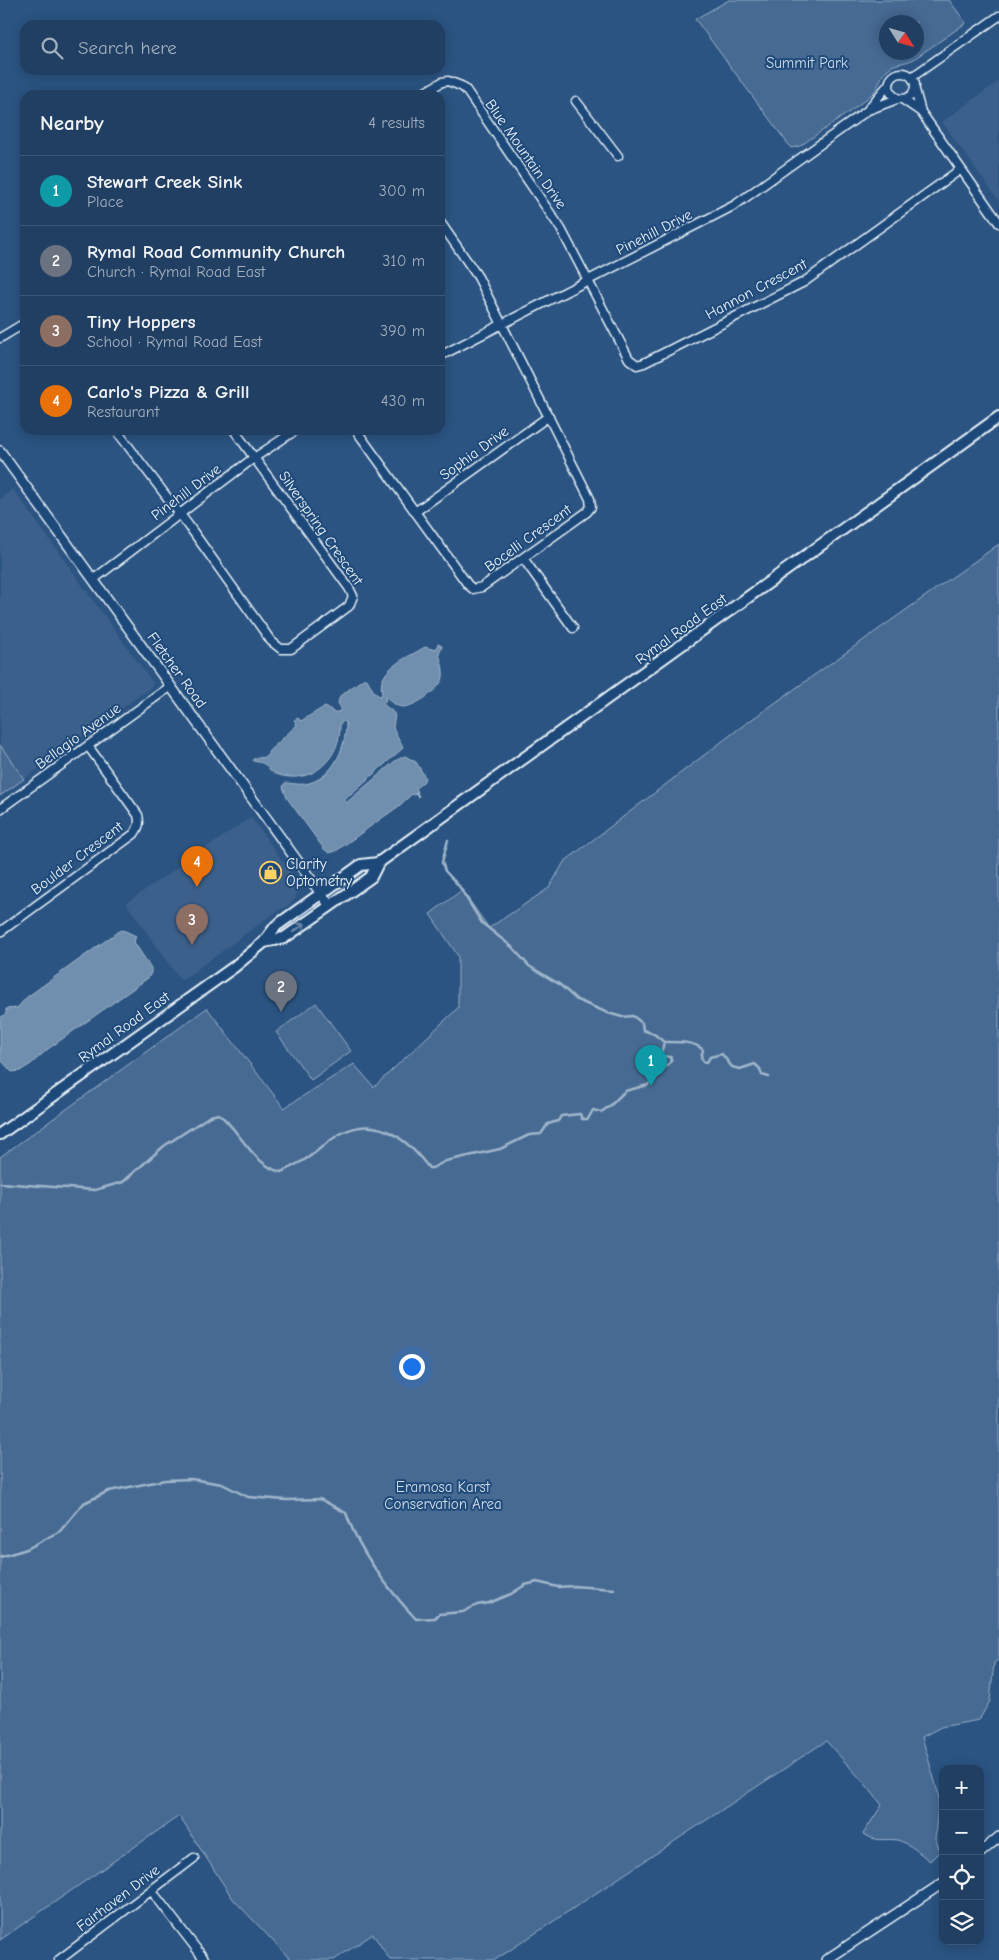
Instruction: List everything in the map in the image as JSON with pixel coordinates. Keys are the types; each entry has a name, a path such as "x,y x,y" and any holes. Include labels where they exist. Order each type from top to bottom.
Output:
{"main road":[{"name":"Rymal Road East","path":"0,1134 234,967 264,942 276,926 361,865 378,863 999,417"},
{"name":"Rymal Road East","path":"264,942 284,938 372,877 378,863"}],"street":[{"path":"912,78 999,16"},
{"path":"921,112 892,94 889,84 893,76 901,73 912,78 921,112 999,223"},
{"name":"Blue Mountain Drive","path":"428,90 442,82 448,81 457,83 466,90 481,115 550,211 588,281"},
{"name":"Pinehill Drive","path":"445,353 735,205 868,110 889,84"},
{"path":"899,99 910,97 915,90"},
{"name":"Pinehill Drive","path":"868,110 899,99"},
{"path":"576,101 618,156"},
{"name":"Hannon Crescent","path":"588,281 629,359 633,363 640,365 804,282 961,169"},
{"name":"Bocelli Crescent","path":"360,435 472,588 477,590 587,512 591,506 590,499 474,269 445,229"},
{"path":"0,338 20,326"},
{"name":"Sophia Drive","path":"415,512 549,416"},
{"name":"Silverspring Crescent","path":"120,435 277,647 291,649 345,609 352,599 350,588 238,435"},
{"name":"Pinehill Drive","path":"94,579 255,457 288,435"},
{"name":"Fletcher Road","path":"0,451 330,906"},
{"path":"523,558 573,628"},
{"name":"Bellagio Avenue","path":"0,809 171,686"},
{"name":"Boulder Crescent","path":"0,932 134,834 138,829 140,822 138,815 88,746"},
{"path":"984,1850 999,1837"},
{"name":"Fairhaven Drive","path":"58,1960 194,1858"},
{"path":"826,1960 939,1885"},
{"path":"151,1890 206,1960"}],"shaded area":[{"path":"999,81 999,201 942,122"},
{"path":"13,489 153,683 150,688 24,779 0,745 0,499"},
{"path":"438,644 442,646 439,654 443,677 437,687 427,696 408,706 398,706 385,698 386,700 383,704 395,716 393,728 403,748 344,800 346,803 395,761 405,756 416,762 425,777 424,781 416,788 418,792 414,795 412,794 399,806 336,851 329,853 324,849 287,798 283,787 285,783 303,784 315,781 330,769 336,761 344,742 346,723 344,721 340,723 336,748 330,758 312,773 289,777 276,774 264,764 253,761 253,759 269,754 268,752 297,725 294,720 298,718 301,721 324,707 334,713 340,711 341,708 338,703 340,696 363,679 367,679 374,692 379,696 382,695 382,681 390,669 401,660 425,647 435,650"},
{"path":"251,817 299,884 295,899 181,981 126,903"},
{"path":"123,930 136,936 134,942 151,968 148,978 48,1049 31,1064 20,1071 12,1072 0,1059 0,1018 6,1014 6,1009 17,1008 27,997"}],"green space":[{"name":"Summit Park","path":"729,0 949,0 966,23 924,52 924,15 879,15 879,60 912,60 889,68 875,91 864,101 800,146 791,148 695,19"},
{"name":"Eramosa Karst Conservation Area","path":"999,544 999,1659 994,1663 990,1701 979,1720 941,1727 922,1737 939,1796 935,1838 939,1852 930,1861 902,1841 877,1839 863,1834 882,1805 826,1741 495,1960 390,1960 373,1934 334,1960 291,1960 233,1899 179,1816 0,1940 0,1157 207,1008 284,1108 354,1064 374,1087 458,1008 458,956 430,914 462,890 489,928 549,888 564,862 741,727"},
{"path":"0,745 24,779 0,796"},
{"path":"316,1003 351,1051 311,1080 276,1032"}],"waterway":[{"path":"448,840 442,862 445,871 459,886 482,923 512,947 529,966 559,984 577,1000 608,1013 622,1017 633,1016 642,1023 643,1030 654,1034 664,1042 685,1043 700,1047 703,1050 701,1058 704,1062 707,1062 710,1057 722,1054 732,1067 740,1069 755,1064 760,1069 762,1075 769,1077"},
{"path":"0,1183 95,1190 123,1182 164,1146 210,1116 219,1114 263,1163 281,1172 309,1157 340,1134 354,1128 367,1127 379,1128 401,1139 429,1168 432,1168 446,1161 500,1149 529,1135 541,1134 548,1124 558,1121 561,1116 580,1114 582,1119 588,1119 593,1110 601,1112 625,1091 648,1085 653,1077 671,1062 671,1057 661,1054 664,1042"},
{"path":"0,1557 27,1549 60,1531 84,1503 109,1491 165,1480 191,1479 222,1484 248,1497 286,1500 320,1499 346,1513 359,1542 376,1570 416,1619 435,1618 439,1614 463,1612 477,1605 489,1603 511,1594 525,1585 537,1582 558,1587 573,1586 614,1589"}],"place":[{"name":"Clarity Optometry","path":"270,873"},
{"name":"Carlo's Pizza & Grill","path":"197,887"},
{"name":"Tiny Hoppers","path":"192,945"},
{"name":"Rymal Road Community Church","path":"281,1012"},
{"name":"Stewart Creek Sink","path":"651,1086"}]}
